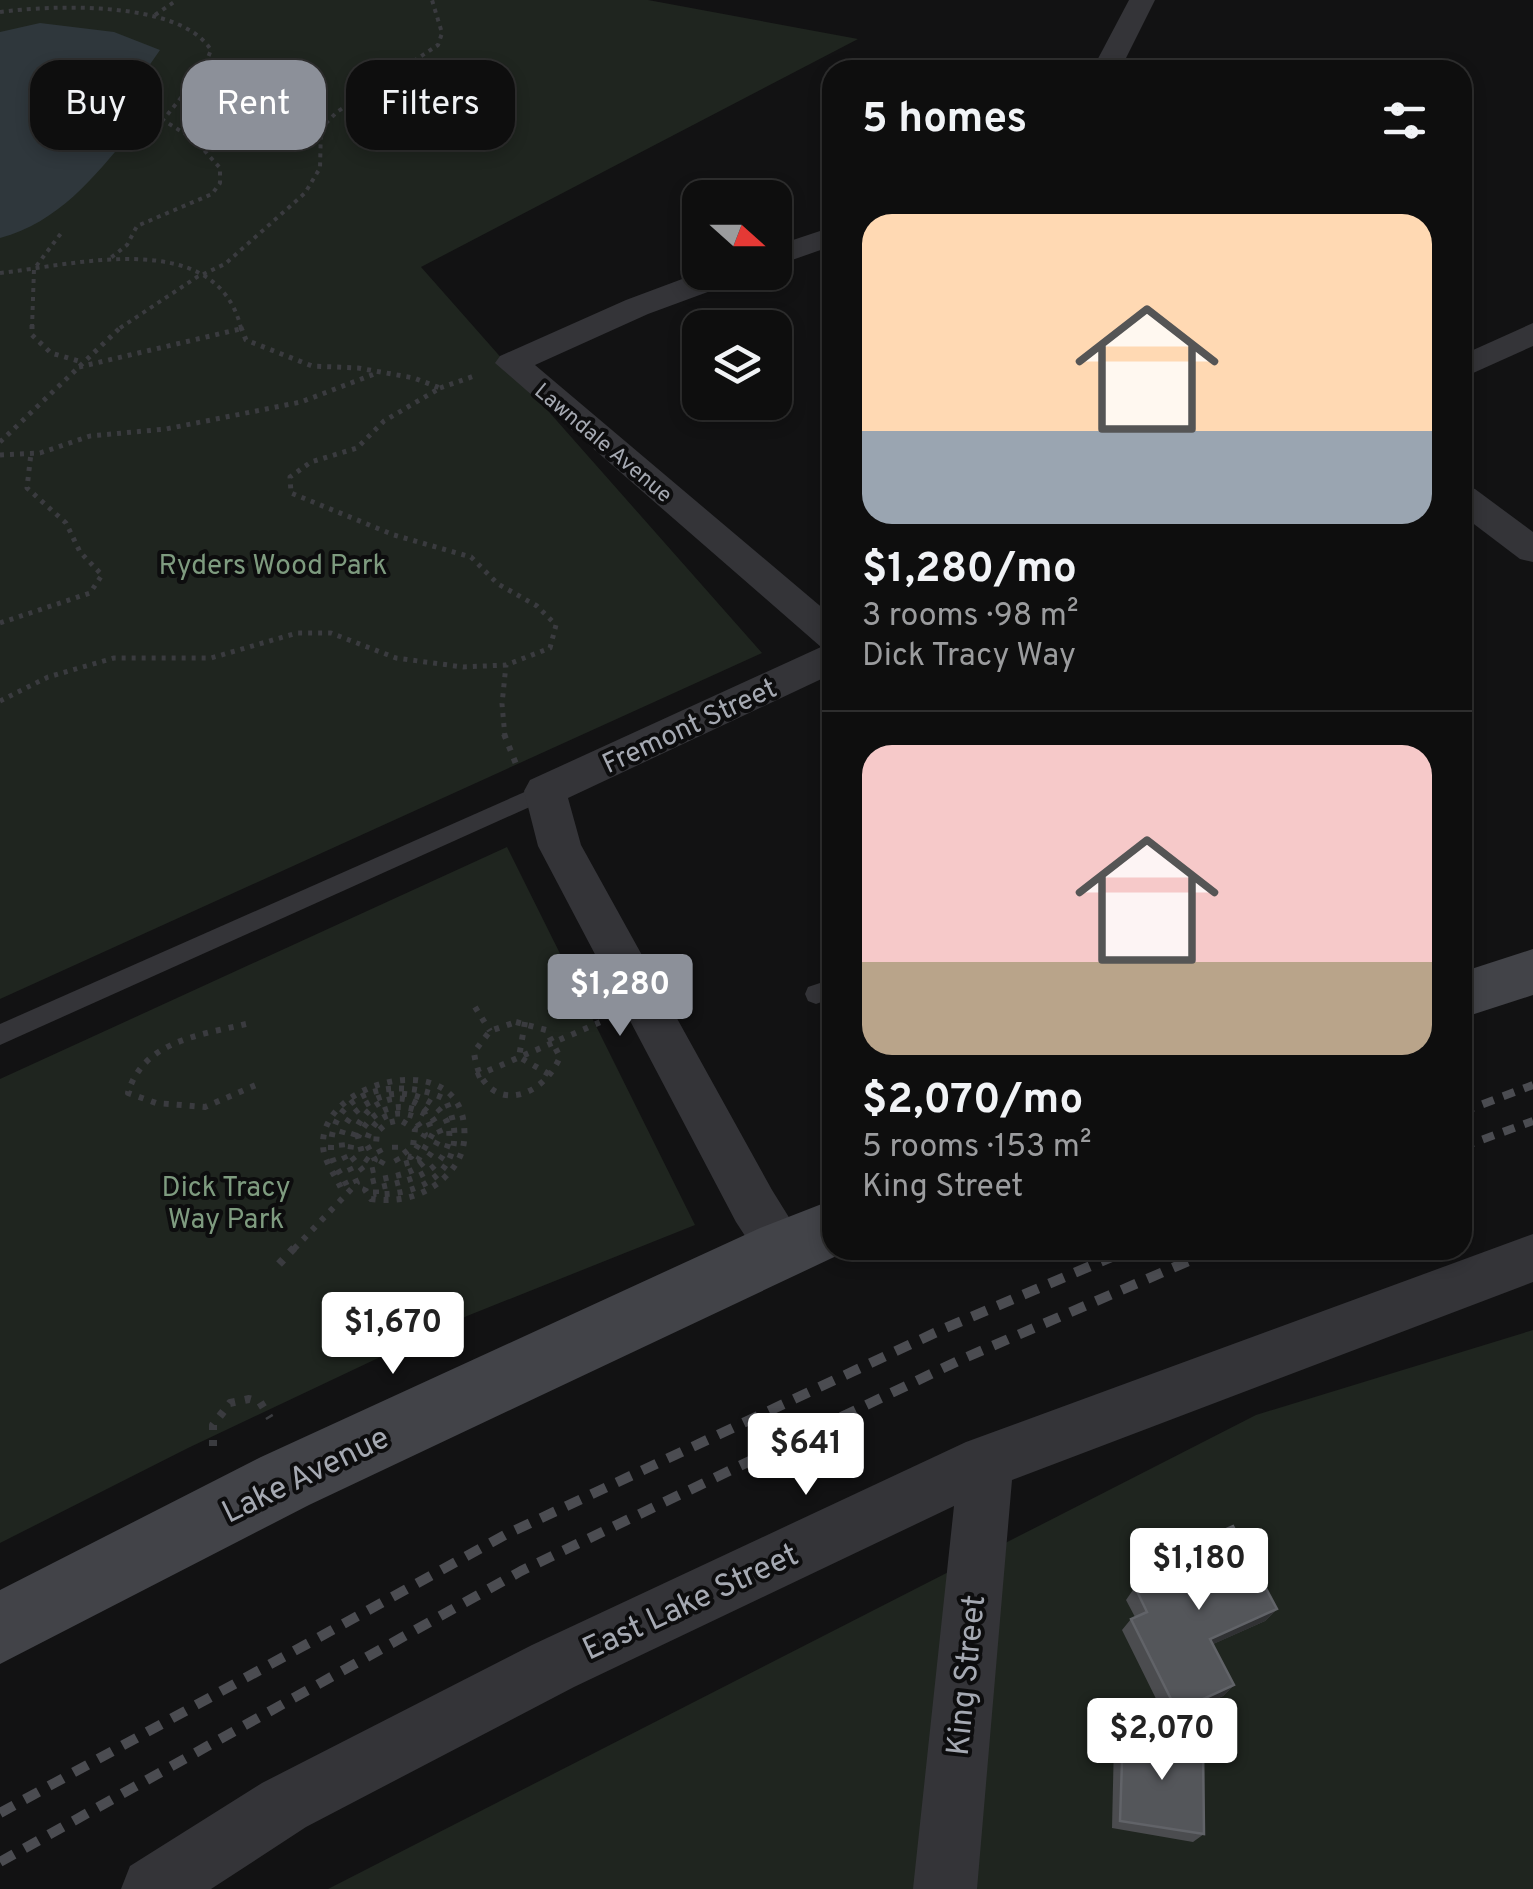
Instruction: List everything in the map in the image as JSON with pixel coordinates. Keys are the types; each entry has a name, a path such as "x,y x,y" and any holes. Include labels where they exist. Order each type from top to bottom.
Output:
{"street":[{"path":"1111,60 1142,0"},
{"path":"792,251 822,240"},
{"name":"Lawndale Avenue","path":"682,290 512,363 822,627"},
{"path":"1472,363 1533,334"},
{"path":"1472,504 1533,550"},
{"name":"Fremont Street","path":"535,795 822,663"},
{"path":"535,795 754,1206 807,1238"},
{"path":"1472,992 1533,972"},
{"name":"Lake Avenue","path":"0,1628 285,1482 807,1238"},
{"name":"East Lake Street","path":"152,1889 284,1805 553,1666 986,1462 1533,1258"},
{"name":"King Street","path":"944,1889 986,1462"}],"lane":[{"path":"0,1035 535,795"}],"path":[{"path":"154,16 177,0"},
{"path":"0,442 125,323 236,256 305,193 320,168 321,128 337,112 438,45 442,33 432,0"},
{"path":"0,12 91,2 154,16 189,28 208,41 211,50 202,72 163,120 204,150 220,168 220,183 212,194 137,226 127,245 108,260"},
{"path":"62,232 34,269 32,334 51,353 80,365 142,355 240,329"},
{"path":"0,274 108,260 165,262 204,274 231,298 246,340 312,366 381,372 440,388 384,421 357,448 311,462 290,477 292,493 394,535 470,557 498,584 536,606 556,625 550,648 506,665 463,666 396,658 331,633 298,633 212,658 114,658 48,676 0,701"},
{"path":"0,455 31,453 90,436 166,429 300,402 381,372"},
{"path":"0,623 90,593 102,575 80,552 66,522 27,488 31,453"},
{"path":"506,665 501,709 503,745 535,795"},
{"path":"475,1007 490,1031"},
{"path":"520,1057 524,1022"},
{"path":"524,1022 542,1027 556,1041 560,1057 552,1076 538,1089 509,1095 484,1086 476,1076 474,1052 490,1031 524,1022"},
{"path":"476,1076 603,1022"},
{"path":"246,1024 152,1054 129,1079 128,1093 136,1100 198,1108 217,1104 256,1084"},
{"path":"520,1057 552,1076"},
{"path":"279,1264 357,1184 340,1149 342,1132 364,1104 398,1092 416,1093 432,1100 449,1126 448,1141 432,1169 401,1186 376,1188 376,1194 399,1194 430,1182 456,1148 457,1122 438,1094 404,1084 374,1090 349,1107 334,1132 334,1161 347,1182 341,1188 328,1168 323,1149 332,1118 355,1093 388,1080 422,1079 442,1088 456,1101 466,1119 463,1150 446,1178 425,1192 402,1200 371,1200 366,1190 369,1182 401,1178 429,1162 441,1134 433,1111 423,1104 397,1098 369,1108 351,1129 350,1155 364,1172 378,1168 384,1159 376,1144 377,1132 400,1120 414,1129 413,1146 402,1155 411,1157 425,1134 420,1119 413,1114 385,1114 370,1127 366,1143 375,1160 373,1164 363,1157 358,1138 362,1126 380,1110 404,1105 425,1114 433,1133 425,1154 411,1165 400,1165 395,1142"},
{"path":"213,1446 212,1422 233,1401 260,1402 270,1418"}],"green space":[{"name":"Ryders Wood Park","path":"0,0 648,0 858,39 421,267 762,653 0,999"},
{"name":"Dick Tracy Way Park","path":"507,847 695,1225 467,1316 188,1448 0,1543 0,1079"},
{"path":"1533,1330 1533,1889 328,1889 1256,1415"}],"shaded area":[{"path":"40,23 114,32 160,50 153,60 30,60 30,150 117,150 57,210 0,238 0,32"}],"building":[{"path":"1233,1526 1277,1609 1210,1639 1234,1685 1177,1711 1131,1619 1147,1612 1135,1587 1163,1575 1155,1560"},
{"path":"1123,1732 1203,1745 1204,1834 1120,1821"}],"railway":[{"path":"1472,1108 1533,1085"},
{"path":"1472,1143 1533,1121"},
{"path":"0,1813 505,1535 943,1329 1105,1260"},
{"path":"0,1862 521,1571 960,1360 1191,1260"}]}
